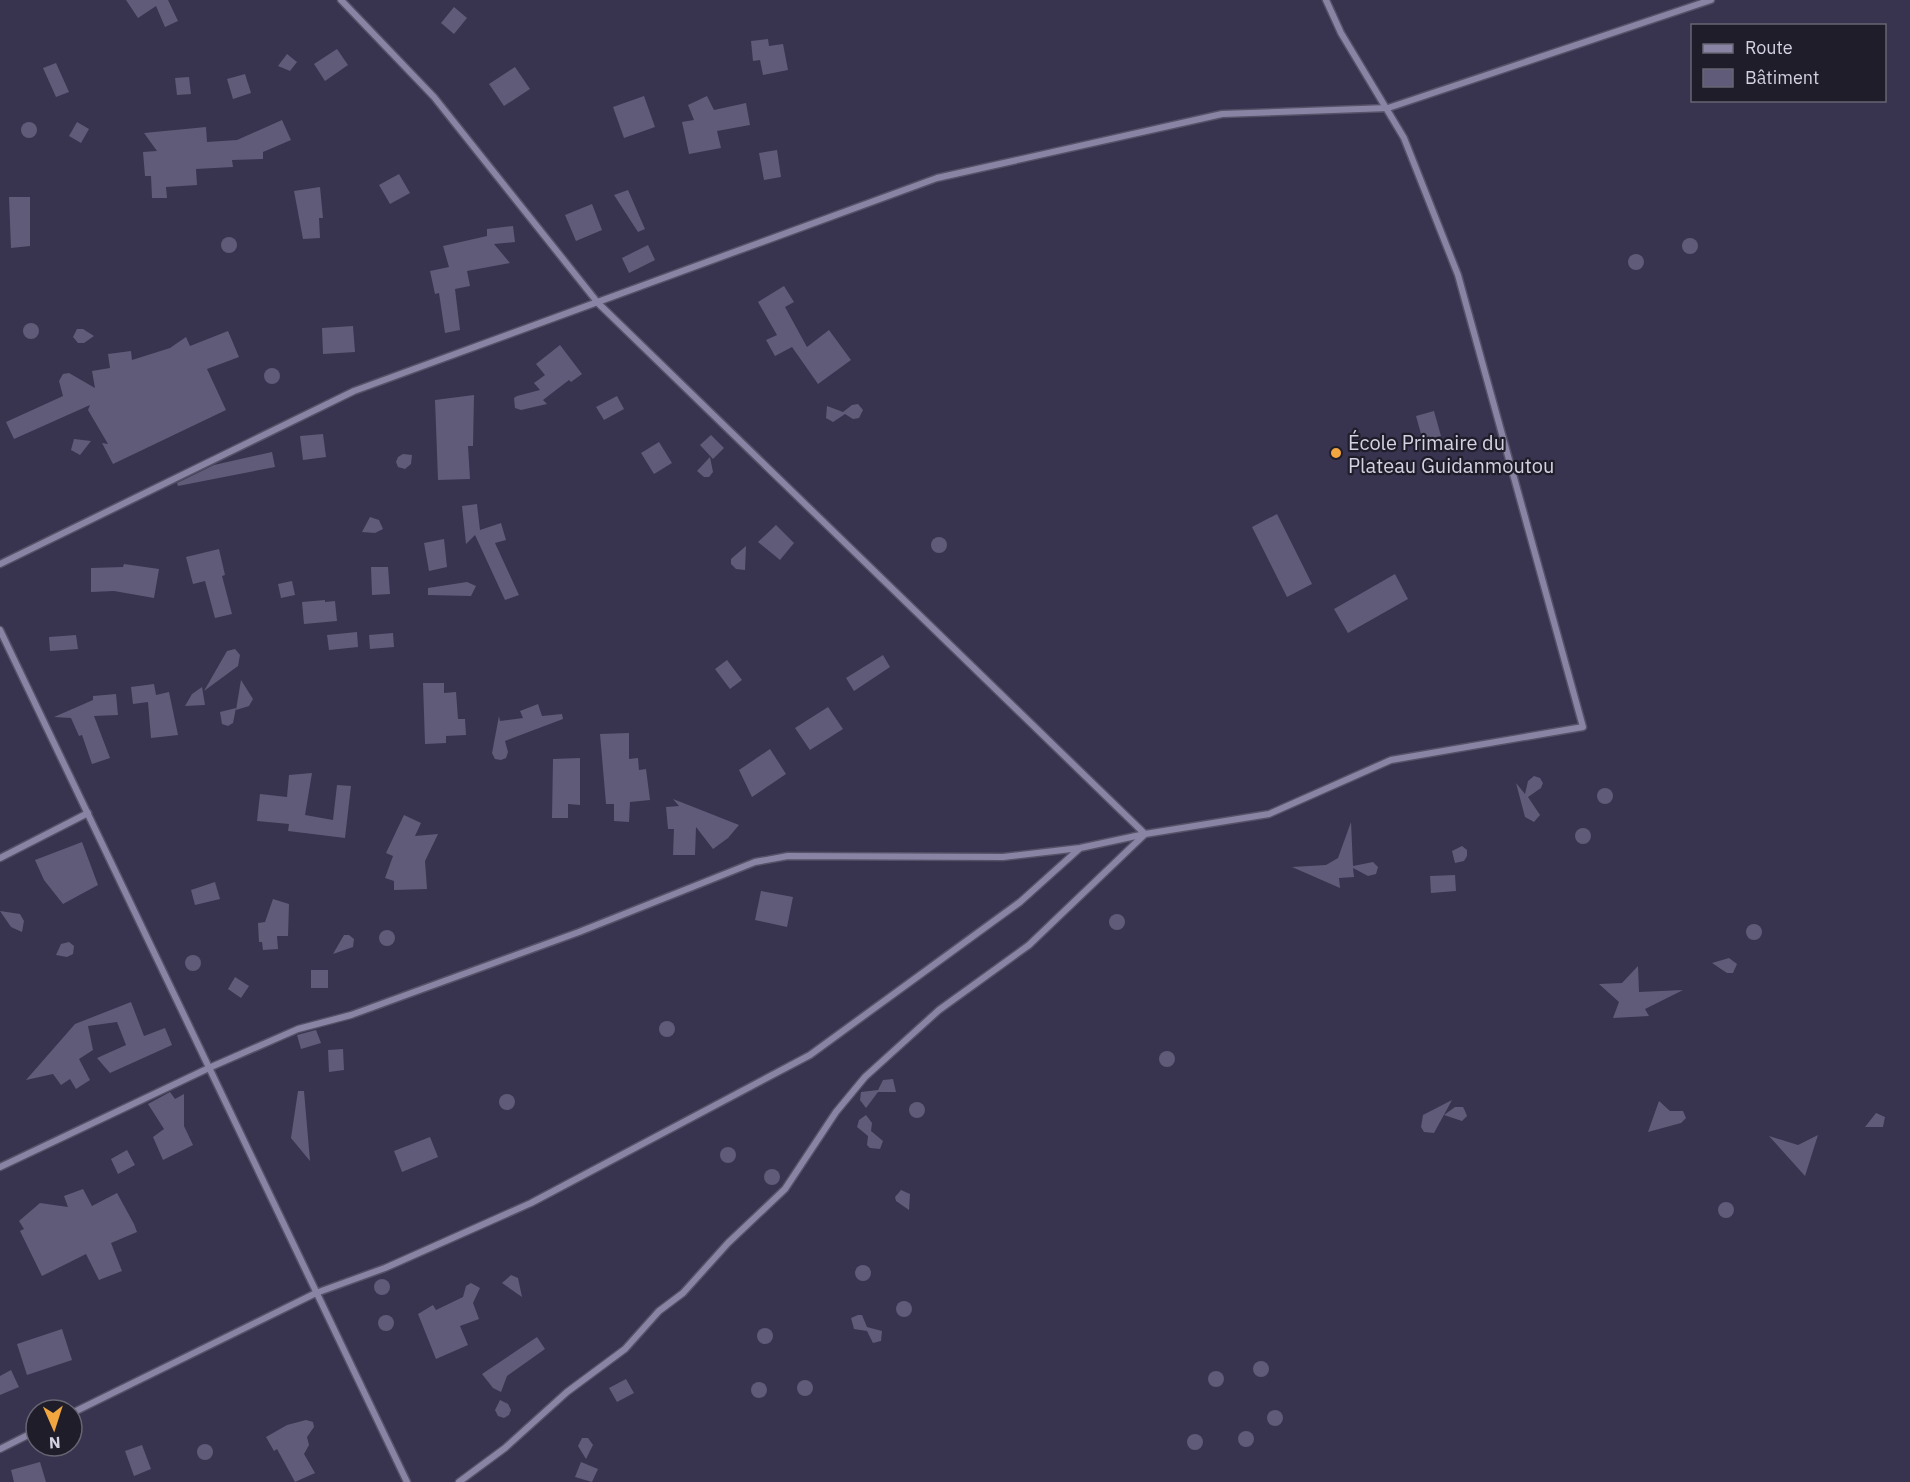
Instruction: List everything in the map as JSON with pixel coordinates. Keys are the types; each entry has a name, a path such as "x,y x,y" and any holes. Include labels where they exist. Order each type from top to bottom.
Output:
{"street":[{"path":"341,0 434,97 598,303 1145,834"},
{"path":"0,1167 211,1067 298,1029 351,1015 579,932 755,862 788,856 1003,857 1080,848 1145,834 1269,814 1391,760 1583,727 1458,275 1404,138 1341,33 1326,0"},
{"path":"0,564 354,391 937,178 1222,114 1388,108 1711,0"},
{"path":"0,630 211,1067 407,1482"},
{"path":"0,858 88,813"},
{"path":"459,1482 505,1448 567,1392 625,1349 785,1189 836,1112 865,1077 939,1010 1029,945 1145,834"},
{"path":"84,1407 316,1293 385,1268 531,1203 810,1055 1020,902 1080,848"},
{"path":"0,1449 24,1437"}],"building":[{"path":"126,0 168,0 178,21 165,27 156,6 138,18"},
{"path":"454,7 467,18 454,34 441,23"},
{"path":"768,39 769,46 783,44 788,70 763,75 760,60 753,61 751,41"},
{"path":"337,49 348,65 325,81 314,64"},
{"path":"287,54 297,62 290,71 278,66"},
{"path":"56,63 69,92 56,97 43,68"},
{"path":"515,67 530,89 504,106 489,84"},
{"path":"245,74 251,93 233,99 227,79"},
{"path":"189,77 191,94 177,95 175,78"},
{"path":"644,96 655,127 624,138 613,107"},
{"path":"707,96 714,110 746,103 750,125 717,131 721,148 689,154 682,122 694,120 688,105"},
{"path":"282,120 291,140 263,152 263,159 232,160 233,167 196,169 197,185 166,187 167,198 152,198 151,176 145,176 143,152 157,151 144,133 206,127 207,142 237,140"},
{"path":"29,122 37,130 29,138 21,130"},
{"path":"77,122 89,129 81,143 69,136"},
{"path":"777,150 781,177 764,180 759,153"},
{"path":"399,174 410,193 390,204 379,185"},
{"path":"320,187 323,218 319,218 320,238 303,239 294,191"},
{"path":"628,190 645,229 638,232 614,195"},
{"path":"9,197 30,197 30,246 11,248"},
{"path":"592,204 602,230 576,241 565,215"},
{"path":"513,226 515,242 494,244 510,263 467,271 470,286 455,289 460,330 445,333 439,293 435,294 430,271 449,267 443,246 487,236 487,229"},
{"path":"229,237 237,245 229,253 221,245"},
{"path":"1690,238 1698,246 1690,254 1682,246"},
{"path":"648,245 655,260 629,273 622,258"},
{"path":"1636,254 1644,262 1636,270 1628,262"},
{"path":"784,286 794,302 785,307 807,347 829,330 851,360 818,384 792,347 775,356 766,340 777,335 758,302"},
{"path":"31,323 39,331 31,339 23,331"},
{"path":"353,326 355,352 323,354 322,328"},
{"path":"77,329 83,329 94,336 84,343 78,343 73,337"},
{"path":"228,331 239,357 207,369 226,410 113,464 102,443 108,444 88,410 90,405 14,439 6,422 63,396 59,381 63,374 69,373 95,388 92,371 110,368 108,354 131,351 132,360 170,348 186,337 190,346"},
{"path":"560,345 582,374 571,382 569,380 543,400 547,404 521,410 515,408 514,398 540,390 534,383 545,375 536,364"},
{"path":"272,368 280,376 272,384 264,376"},
{"path":"474,395 473,446 468,446 470,479 438,480 435,400"},
{"path":"617,396 624,409 604,420 596,407"},
{"path":"858,404 863,410 859,418 853,419 845,414 833,422 826,418 827,406 843,412 852,405"},
{"path":"1434,411 1441,436 1423,441 1416,416"},
{"path":"323,434 326,457 303,460 300,436"},
{"path":"711,435 724,448 713,459 700,445"},
{"path":"74,439 91,441 80,455 71,450"},
{"path":"659,442 672,463 654,474 641,453"},
{"path":"272,452 275,467 178,486 177,483 214,465"},
{"path":"403,454 412,455 411,464 405,469 398,467 396,462"},
{"path":"710,457 713,472 709,477 704,477 697,471"},
{"path":"477,504 480,530 501,523 506,540 495,543 519,595 505,600 475,535 466,544 462,506"},
{"path":"1277,514 1312,584 1287,597 1252,527"},
{"path":"370,517 379,520 383,529 375,533 362,532"},
{"path":"776,525 794,543 780,560 758,542"},
{"path":"939,537 947,545 939,553 931,545"},
{"path":"444,539 447,567 429,571 424,543"},
{"path":"746,546 745,570 736,569 731,564 731,559"},
{"path":"219,549 225,575 222,576 232,614 215,618 205,581 193,584 186,557"},
{"path":"124,564 159,569 154,598 114,591 91,592 91,568 123,567"},
{"path":"371,567 388,567 390,594 372,595"},
{"path":"1395,574 1408,599 1348,633 1334,609"},
{"path":"292,581 295,595 281,598 278,584"},
{"path":"467,582 476,586 471,596 428,595 428,588"},
{"path":"325,600 325,602 335,601 337,621 304,624 302,602"},
{"path":"357,632 358,647 329,650 327,635"},
{"path":"393,633 394,647 370,649 369,635"},
{"path":"76,635 78,649 50,651 49,637"},
{"path":"235,649 240,655 238,666 204,691 227,651"},
{"path":"883,655 890,667 854,691 846,678"},
{"path":"727,660 742,680 730,689 715,669"},
{"path":"241,680 253,699 249,706 236,710"},
{"path":"423,683 444,683 444,693 456,692 458,719 465,719 466,735 446,736 446,743 425,744"},
{"path":"154,684 156,695 169,692 178,735 151,738 148,702 133,704 131,687"},
{"path":"202,687 205,705 185,706 192,694"},
{"path":"116,694 118,715 94,716 110,758 92,764 82,735 79,736 71,718 54,717 93,700 93,696"},
{"path":"538,704 542,716 562,714 563,719 505,741 508,752 506,758 495,759 492,753 499,716 500,721 523,718 520,711"},
{"path":"828,707 843,729 810,750 795,728"},
{"path":"236,708 233,723 228,726 222,724 220,712"},
{"path":"629,733 629,759 638,758 639,770 646,769 650,800 630,802 629,822 614,821 614,804 606,804 600,734"},
{"path":"770,749 786,774 752,797 739,770"},
{"path":"580,758 580,805 568,804 568,818 552,818 553,759"},
{"path":"312,773 305,815 333,820 337,785 351,786 345,838 288,831 289,824 257,821 260,794 287,797 289,775"},
{"path":"1534,776 1540,778 1543,783 1541,788 1528,797 1540,815 1534,822 1525,817 1516,783 1525,794 1528,781"},
{"path":"1605,788 1613,796 1605,804 1597,796"},
{"path":"673,799 739,825 728,838 713,849 696,827 695,855 673,855 674,829 668,829 666,807 679,806"},
{"path":"404,815 421,823 415,836 438,834 425,861 427,889 394,890 394,881 385,878 393,856 386,853"},
{"path":"1351,822 1353,866 1373,862 1378,867 1376,874 1368,876 1353,868 1354,877 1339,878 1340,888 1292,867 1326,865 1338,858"},
{"path":"1583,828 1591,836 1583,844 1575,836"},
{"path":"82,842 98,885 63,904 44,880 35,860"},
{"path":"1462,846 1467,850 1467,856 1464,861 1455,863 1452,851"},
{"path":"1455,875 1456,891 1431,893 1430,876"},
{"path":"215,882 220,899 195,905 191,890"},
{"path":"761,891 793,897 787,927 755,920"},
{"path":"273,899 289,904 288,936 277,936 278,949 263,950 262,942 259,942 258,923 265,922"},
{"path":"0,911 20,914 24,921 22,932 11,927"},
{"path":"1117,914 1125,922 1117,930 1109,922"},
{"path":"1754,924 1762,932 1754,940 1746,932"},
{"path":"387,930 395,938 387,946 379,938"},
{"path":"344,935 349,935 354,939 353,947 333,954"},
{"path":"69,942 74,946 73,954 67,957 56,955 61,944"},
{"path":"193,955 201,963 193,971 185,963"},
{"path":"1729,958 1737,964 1733,973 1727,973 1712,963"},
{"path":"1638,966 1639,992 1683,990 1645,1009 1649,1016 1613,1018 1619,1002 1599,984 1622,983"},
{"path":"311,970 328,970 328,988 311,988"},
{"path":"235,977 249,986 241,998 228,989"},
{"path":"131,1002 144,1036 165,1028 172,1045 110,1073 97,1058 126,1045 117,1022 88,1026 93,1050 79,1059 90,1080 76,1089 70,1079 61,1085 53,1074 26,1080 75,1024"},
{"path":"667,1021 675,1029 667,1037 659,1029"},
{"path":"316,1030 321,1043 301,1049 297,1035"},
{"path":"343,1049 344,1070 329,1072 328,1050"},
{"path":"1167,1051 1175,1059 1167,1067 1159,1059"},
{"path":"893,1079 896,1092 878,1092 866,1108 860,1100 861,1092 878,1090 883,1080"},
{"path":"298,1091 304,1091 310,1161 291,1138"},
{"path":"170,1092 175,1099 184,1094 184,1126 193,1145 163,1160 153,1137 164,1129 148,1104"},
{"path":"507,1094 515,1102 507,1110 499,1102"},
{"path":"1452,1100 1434,1133 1424,1132 1421,1127 1423,1115"},
{"path":"1659,1101 1670,1111 1683,1111 1686,1118 1681,1123 1648,1132"},
{"path":"917,1102 925,1110 917,1118 909,1110"},
{"path":"1455,1107 1463,1107 1467,1116 1462,1121 1444,1115"},
{"path":"1876,1113 1885,1117 1883,1127 1865,1127"},
{"path":"866,1115 872,1123 871,1131 883,1141 880,1149 870,1148 867,1145 868,1136 857,1127 859,1120"},
{"path":"1818,1135 1805,1176 1769,1136 1798,1145"},
{"path":"430,1137 438,1157 402,1172 394,1151"},
{"path":"728,1147 736,1155 728,1163 720,1155"},
{"path":"127,1150 135,1165 118,1174 111,1159"},
{"path":"772,1169 780,1177 772,1185 764,1177"},
{"path":"83,1189 92,1206 117,1193 134,1224 137,1232 111,1243 122,1271 99,1280 86,1254 42,1276 20,1231 24,1229 19,1221 40,1203 68,1207 64,1196"},
{"path":"901,1190 910,1194 909,1210 896,1201 895,1197"},
{"path":"1726,1202 1734,1210 1726,1218 1718,1210"},
{"path":"863,1265 871,1273 863,1281 855,1273"},
{"path":"511,1275 518,1278 522,1297 502,1283"},
{"path":"382,1279 390,1287 382,1295 374,1287"},
{"path":"471,1283 480,1288 473,1303 479,1319 460,1326 468,1345 436,1359 418,1314 433,1305 436,1310 463,1297 466,1286"},
{"path":"904,1301 912,1309 904,1317 896,1309"},
{"path":"386,1315 394,1323 386,1331 378,1323"},
{"path":"862,1315 867,1327 882,1331 881,1341 873,1343 867,1331 854,1329 851,1318"},
{"path":"765,1328 773,1336 765,1344 757,1336"},
{"path":"62,1329 72,1360 27,1375 17,1344"},
{"path":"537,1337 545,1349 507,1376 501,1392 493,1388 482,1374"},
{"path":"1261,1361 1269,1369 1261,1377 1253,1369"},
{"path":"11,1370 19,1387 0,1395 0,1376"},
{"path":"1216,1371 1224,1379 1216,1387 1208,1379"},
{"path":"626,1379 634,1393 617,1402 609,1388"},
{"path":"805,1380 813,1388 805,1396 797,1388"},
{"path":"759,1382 767,1390 759,1398 751,1390"},
{"path":"500,1400 508,1404 511,1410 504,1418 498,1416 495,1410"},
{"path":"1275,1410 1283,1418 1275,1426 1267,1418"},
{"path":"306,1420 313,1422 314,1427 307,1437 309,1445 304,1454 315,1473 295,1482 277,1449 274,1451 266,1437 287,1425"},
{"path":"1246,1431 1252,1433 1254,1439 1252,1445 1246,1447 1240,1445 1238,1439 1240,1433"},
{"path":"1195,1434 1203,1442 1195,1450 1187,1442"},
{"path":"582,1438 588,1438 593,1445 586,1459 578,1446"},
{"path":"205,1444 213,1452 205,1460 197,1452"},
{"path":"142,1445 151,1469 134,1476 125,1451"},
{"path":"40,1462 46,1482 14,1482 11,1470"},
{"path":"581,1462 598,1469 592,1482 575,1477"}],"place":[{"name":"École Primaire du Plateau Guidanmoutou","path":"1336,453"}]}
